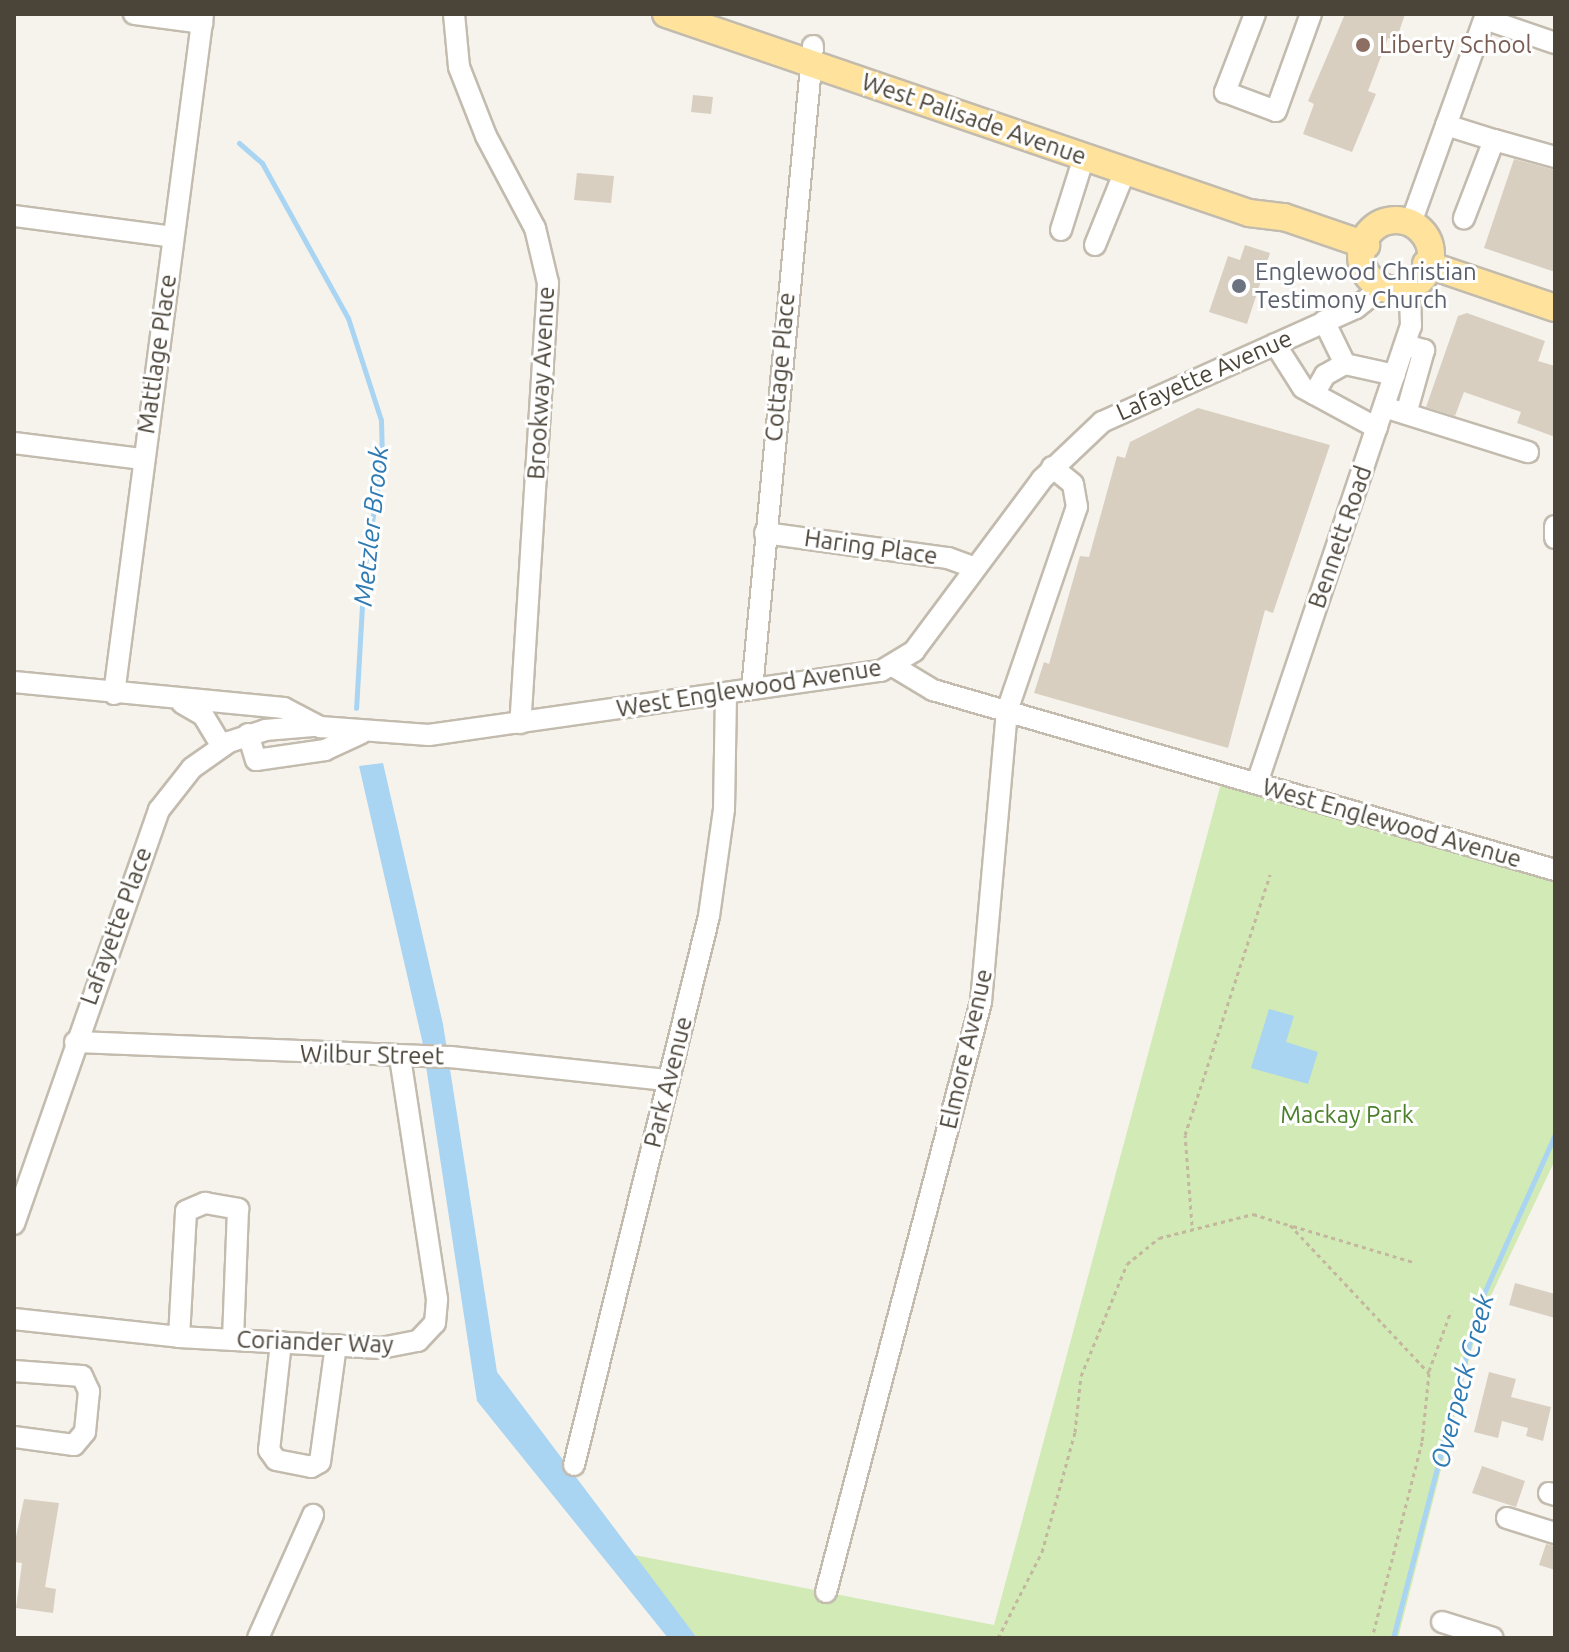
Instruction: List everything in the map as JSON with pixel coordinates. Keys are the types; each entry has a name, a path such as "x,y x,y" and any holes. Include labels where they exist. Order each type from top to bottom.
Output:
{"main road":[{"name":"West Palisade Avenue","path":"666,14 811,55 1106,160 1252,197 1284,217 1366,245"},
{"name":"West Palisade Avenue","path":"721,14 811,55"},
{"path":"1383,220 1412,220 1426,244 1426,264 1410,290 1392,295 1378,290 1365,270 1366,245 1383,220"},
{"path":"1426,264 1555,308"}],"street":[{"path":"134,14 202,18"},
{"name":"Brookway Avenue","path":"454,14 459,67 486,136 535,228 548,283 520,723"},
{"path":"1255,14 1225,92 1276,111 1311,14"},
{"path":"1412,220 1485,17 1555,43"},
{"name":"Mattlage Place","path":"114,694 202,18"},
{"name":"Cottage Place","path":"752,689 811,55"},
{"path":"1446,125 1555,157"},
{"path":"1464,218 1494,140"},
{"path":"1061,230 1106,160"},
{"path":"1095,245 1106,160"},
{"path":"14,216 173,237"},
{"name":"Lafayette Avenue","path":"893,666 918,646 1052,467 1112,416 1324,321 1378,290"},
{"name":"Bennett Road","path":"1257,783 1405,345 1413,315 1410,290"},
{"path":"1324,321 1345,364"},
{"path":"1275,344 1314,394 1377,428"},
{"path":"1405,345 1424,350 1406,414"},
{"path":"1314,394 1325,375 1345,364 1395,375"},
{"path":"1384,407 1528,452"},
{"path":"14,443 143,459"},
{"name":"Elmore Avenue","path":"826,1592 981,1002 1007,711 1077,507 1073,484 1052,467"},
{"path":"1555,526 1555,538"},
{"name":"Haring Place","path":"765,533 948,558 975,568"},
{"name":"West Englewood Avenue","path":"14,682 182,703 284,708 320,727 429,735 893,666 921,687 1555,870"},
{"name":"Park Avenue","path":"574,1465 718,863 726,693"},
{"path":"182,703 203,715 222,747"},
{"name":"Lafayette Place","path":"14,1224 154,821 183,778 222,747 248,734 320,727"},
{"path":"248,734 256,760 325,750 363,732"},
{"name":"Wilbur Street","path":"75,1042 451,1057 668,1080"},
{"name":"Coriander Way","path":"14,1319 233,1340 401,1347 418,1341 435,1323 437,1299 403,1056"},
{"path":"179,1337 186,1211 205,1203 238,1209 233,1340"},
{"path":"281,1342 269,1450 276,1460 311,1467 320,1462 336,1345"},
{"path":"14,1371 82,1376 89,1391 85,1432 74,1445 14,1437"},
{"path":"258,1638 313,1515"},
{"path":"1507,1518 1555,1533"},
{"path":"1442,1622 1493,1638"}],"path":[{"path":"1193,1227 1185,1135 1270,875"},
{"path":"998,1638 1042,1552 1075,1432 1081,1376 1127,1264 1159,1238 1253,1214 1413,1262"},
{"path":"1290,1225 1429,1373"},
{"path":"1372,1638 1422,1442 1429,1373 1451,1311"}],"green space":[{"name":"Mackay Park","path":"1223,776 1555,876 1555,1160 1479,1321 1398,1638 697,1638 629,1554 994,1625"}],"water":[{"path":"383,763 443,1024 497,1372 697,1638 668,1638 477,1401 422,1040 359,766"},
{"path":"1269,1009 1294,1016 1286,1042 1318,1052 1308,1084 1251,1068"}],"building":[{"path":"1345,14 1405,14 1396,41 1388,38 1368,91 1376,94 1352,152 1303,134 1314,104 1308,101"},
{"path":"693,95 713,97 711,114 691,112"},
{"path":"1514,159 1555,170 1555,272 1484,248"},
{"path":"577,173 614,176 611,203 574,200"},
{"name":"Englewood Christian Testimony Church","path":"1245,245 1270,253 1247,324 1209,312 1228,256 1240,260"},
{"path":"1467,313 1545,341 1538,361 1555,366 1555,437 1517,423 1521,412 1464,392 1455,416 1426,407 1458,316"},
{"path":"1198,408 1330,445 1273,613 1265,610 1228,748 1034,693 1044,662 1049,664 1080,556 1089,557 1117,456 1125,458 1130,442"},
{"path":"1515,1283 1555,1294 1555,1318 1509,1305"},
{"path":"1489,1372 1516,1379 1511,1397 1551,1407 1543,1441 1526,1436 1528,1428 1502,1421 1498,1438 1474,1432"},
{"path":"1482,1466 1525,1481 1516,1507 1472,1493"},
{"path":"24,1499 59,1503 45,1587 56,1589 53,1613 16,1608 22,1563 14,1562 14,1546"},
{"path":"1546,1544 1555,1546 1555,1570 1539,1565"}],"waterway":[{"name":"Metzler Brook","path":"239,143 262,163 348,318 381,420 382,460 364,571 356,708"},
{"name":"Overpeck Creek","path":"1393,1638 1480,1302 1555,1134"}],"place":[{"name":"Liberty School","path":"1363,45"},
{"name":"Englewood Christian Testimony Church","path":"1239,286"}]}
